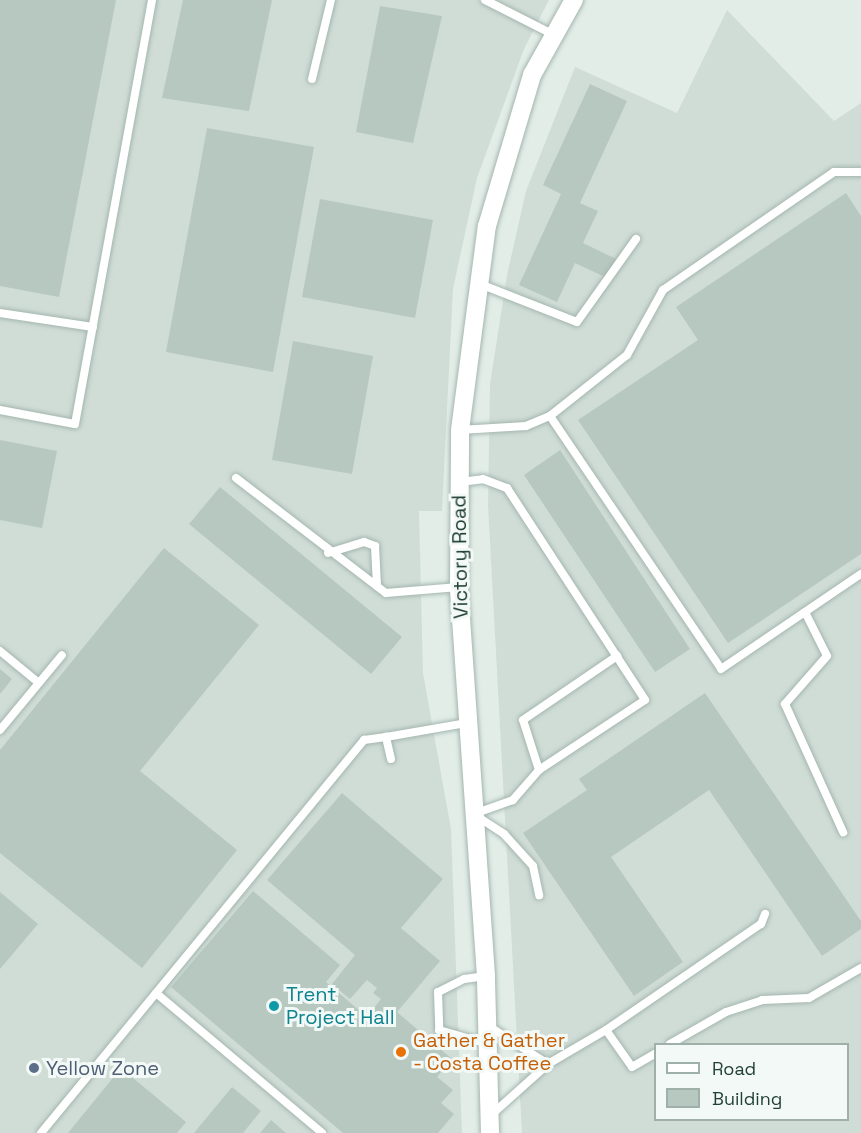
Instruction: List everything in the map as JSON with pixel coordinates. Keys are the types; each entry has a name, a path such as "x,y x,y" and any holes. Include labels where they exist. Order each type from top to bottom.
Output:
{"street":[{"name":"Victory Road","path":"490,1125 486,976 466,723 459,586 460,430 487,226 532,75 574,0"}],"lane":[{"path":"0,410 75,424 152,0"},
{"path":"312,79 331,0"},
{"path":"485,0 554,35"},
{"path":"460,430 526,426 550,417 627,356 663,290 834,172 861,172"},
{"path":"479,284 577,322 636,239"},
{"path":"0,313 93,327"},
{"path":"550,417 721,669 861,574"},
{"path":"236,478 328,553 386,593 459,586"},
{"path":"460,482 483,480 507,488 645,700 539,770 513,800 474,814"},
{"path":"328,553 364,542 375,546 377,586"},
{"path":"806,612 827,656 785,704 843,832"},
{"path":"0,651 39,683"},
{"path":"0,730 62,655"},
{"path":"539,770 523,720 617,656"},
{"path":"41,1133 364,740 466,723"},
{"path":"386,737 391,759"},
{"path":"474,814 504,834 533,866 538,895"},
{"path":"490,1125 548,1064 606,1030 761,924 765,914"},
{"path":"672,1043 726,1012 762,1000 809,998 861,968"},
{"path":"486,976 464,979 438,992 439,1030 488,1044"},
{"path":"156,993 322,1133"},
{"path":"487,1025 548,1064"},
{"path":"606,1030 632,1067 654,1054"}],"shaded area":[{"path":"0,0 549,0 524,49 477,178 453,289 442,511 419,511 423,673 451,829 462,1133 0,1133"},
{"path":"727,10 834,121 861,103 861,1133 522,1133 488,505 490,384 507,275 526,191 575,67 677,113"}],"building":[{"path":"0,0 116,0 59,297 0,286"},
{"path":"183,0 272,0 249,111 162,98"},
{"path":"380,6 442,16 413,143 356,132"},
{"path":"590,84 627,101 580,203 598,211 583,243 616,259 607,278 575,263 557,302 519,285 561,194 543,185"},
{"path":"207,128 314,147 273,372 166,352"},
{"path":"846,193 861,216 861,554 728,643 578,420 698,340 676,307"},
{"path":"320,199 433,220 415,318 302,297"},
{"path":"293,341 373,356 352,474 272,460"},
{"path":"0,440 57,451 42,528 0,520"},
{"path":"560,450 690,649 655,672 524,475"},
{"path":"220,487 402,637 371,674 189,524"},
{"path":"164,548 259,625 140,771 237,850 142,968 0,853 0,750"},
{"path":"0,669 12,679 0,694"},
{"path":"705,693 861,921 861,929 822,956 709,790 611,857 683,962 634,996 523,833 587,790 579,779"},
{"name":"Trent Project Hall","path":"342,793 443,879 401,928 440,961 397,1012 452,1059 437,1077 453,1090 441,1103 454,1114 438,1133 343,1133 171,987 253,891 340,965 326,982 367,1017 381,999 373,993 377,988 367,980 350,999 332,984 355,955 267,880"},
{"path":"0,892 38,924 0,969"},
{"path":"121,1068 186,1122 177,1133 68,1133"},
{"path":"232,1087 261,1111 243,1133 194,1133"},
{"path":"271,1120 286,1133 260,1133"}],"place":[{"name":"Trent Project Hall","path":"274,1006"},
{"name":"Gather & Gather - Costa Coffee","path":"401,1052"},
{"name":"Yellow Zone","path":"34,1068"}]}
